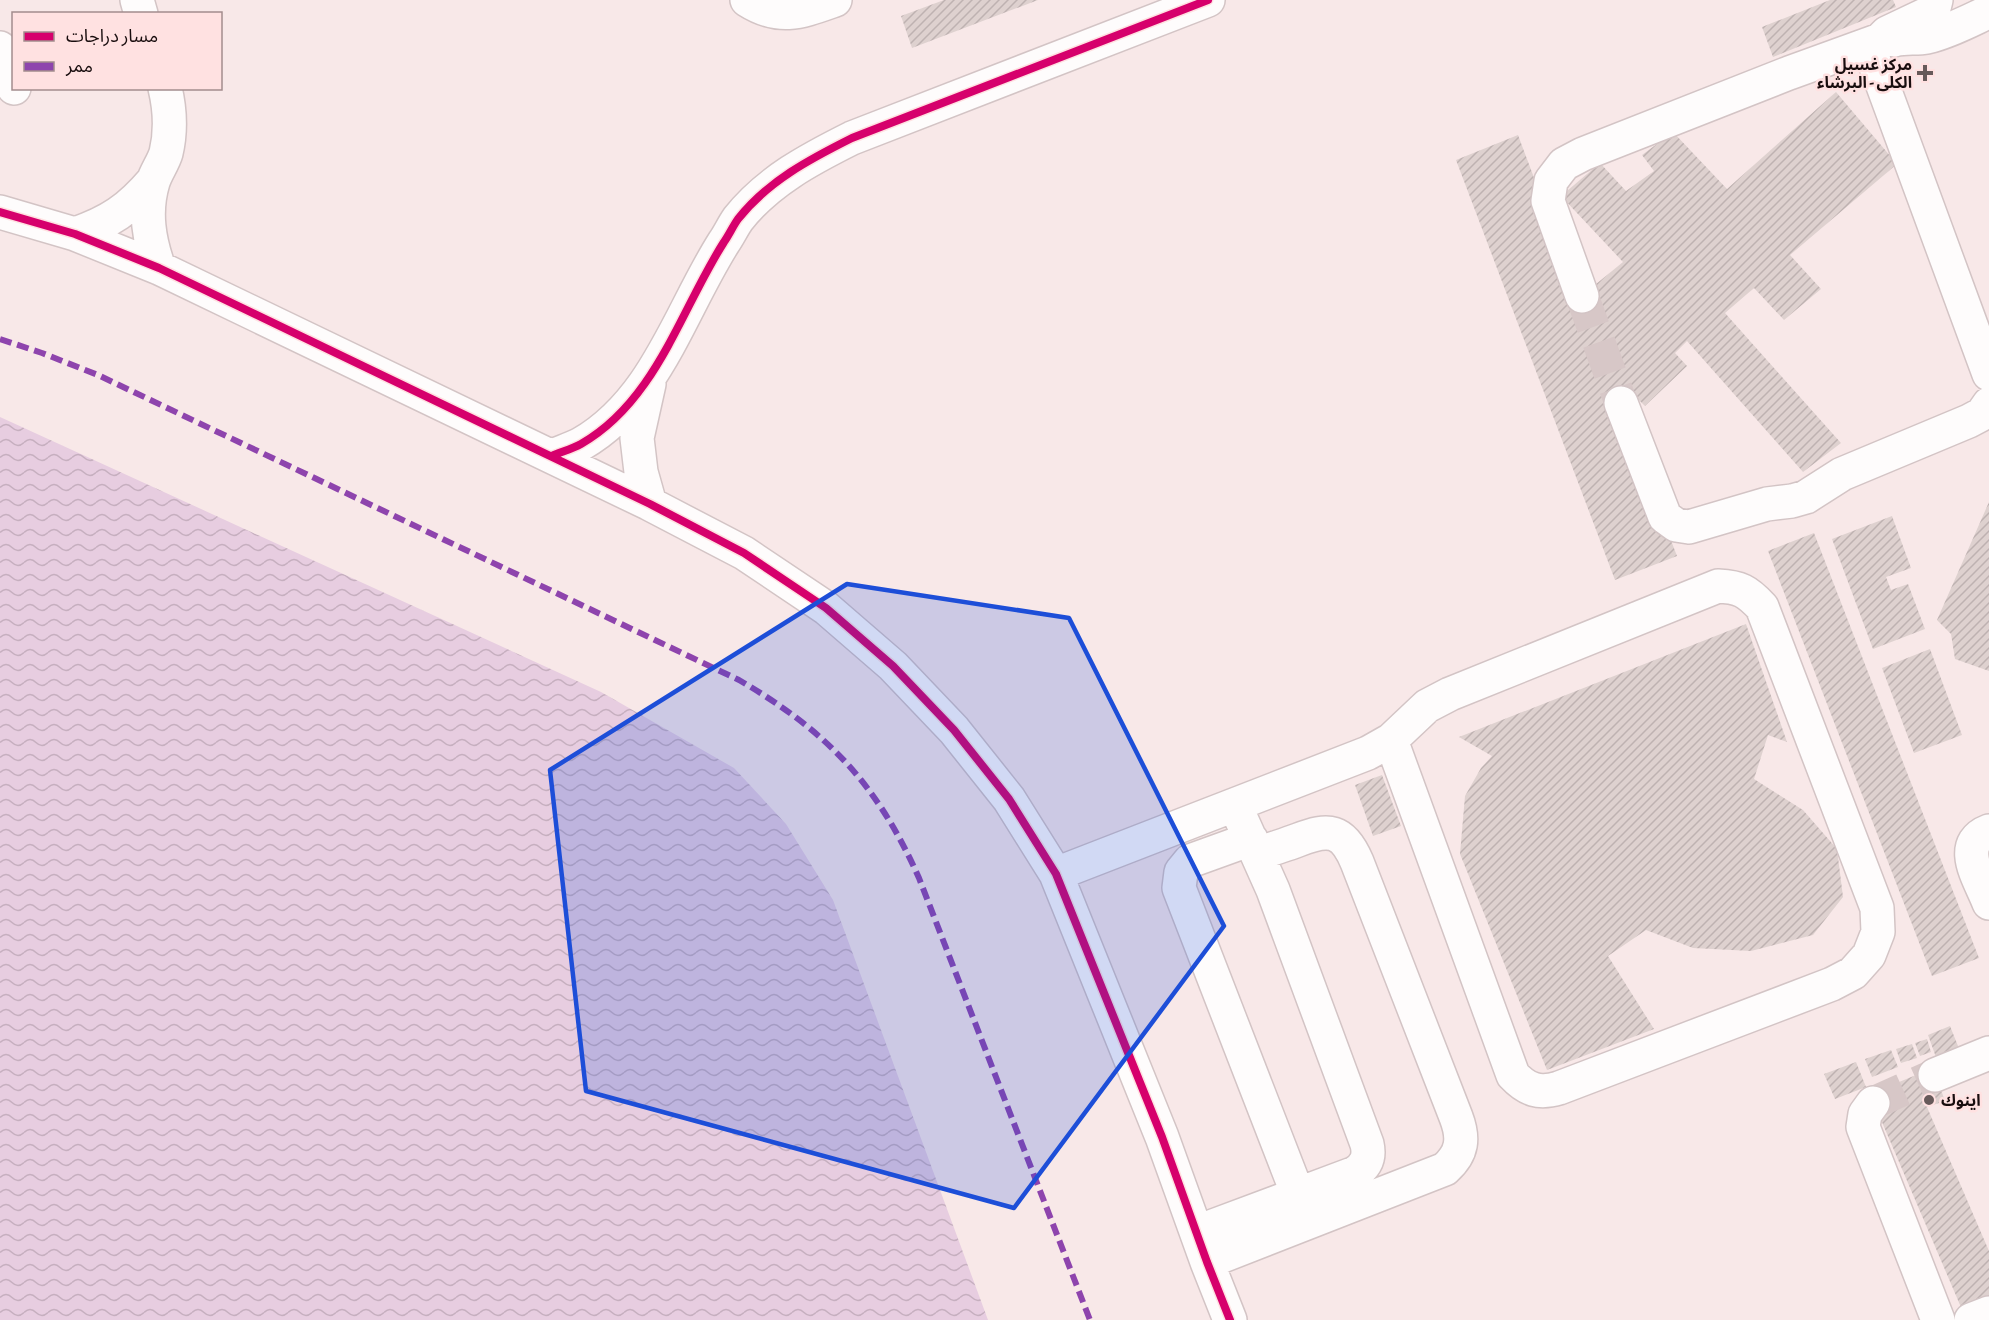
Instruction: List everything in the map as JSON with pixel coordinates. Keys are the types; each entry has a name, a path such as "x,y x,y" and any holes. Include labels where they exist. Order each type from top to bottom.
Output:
{"street":[{"path":"747,0 759,7 781,14 803,11 835,0"},
{"path":"552,456 580,445 608,426 632,402 651,377 710,265 739,219 773,185 805,162 852,138 1208,0"},
{"path":"1582,296 1548,201 1551,181 1564,164 1778,77 1874,42 1887,33 1929,13 1934,8 1936,0"},
{"path":"1874,42 1923,38 1944,33 1985,11"},
{"path":"1874,42 1989,374"},
{"path":"0,48 12,83"},
{"path":"75,234 98,226 119,214 138,199 153,181 166,154 170,126 165,90"},
{"path":"153,181 148,216 149,234 159,268"},
{"path":"0,212 75,234 159,268 650,504 744,553 826,608 893,666 954,730 1009,800 1056,874 1162,1137 1230,1320"},
{"path":"650,504 641,472 637,438 651,377"},
{"path":"1621,403 1665,517 1676,525 1689,527 1767,504 1806,497 1842,474 1982,414 1989,404"},
{"path":"1056,874 1368,753 1391,740 1427,706 1450,694 1718,586 1735,586 1750,594 1765,615 1877,908 1878,932 1869,955 1853,973 1832,984 1559,1088 1546,1092 1533,1090 1521,1084 1513,1075 1391,740"},
{"path":"1202,1247 1298,1196 1355,1173 1366,1163 1369,1154 1274,890 1235,805"},
{"path":"1989,831 1978,835 1972,843 1970,852 1989,903"},
{"path":"1202,1247 1380,1194 1445,1168 1454,1161 1460,1151 1461,1129 1357,862 1347,842 1340,836 1324,832 1190,861 1181,872 1179,888 1298,1196"},
{"path":"1935,1075 1989,1053"},
{"path":"1873,1103 1865,1114 1863,1127 1938,1320"},
{"path":"1366,1163 1380,1194"},
{"path":"1971,1320 1989,1313"}],"highlighted area":[{"path":"847,584 1069,618 1224,926 1014,1208 586,1091 550,770"}],"water":[{"path":"0,417 601,692 734,768 786,824 833,900 988,1320 0,1320"}],"building":[{"path":"944,0 1038,0 912,48 901,16"},
{"path":"1830,0 1893,0 1896,7 1773,57 1762,27"},
{"path":"1836,92 1897,164 1790,255 1821,289 1784,320 1754,288 1725,313 1841,443 1803,472 1687,341 1675,353 1687,366 1645,406 1632,393 1619,406 1677,556 1615,580 1456,160 1518,135 1579,298 1623,262 1561,196 1600,163 1626,191 1654,171 1642,155 1673,132 1727,189"},
{"path":"1989,502 1989,671 1955,659 1951,634 1937,620"},
{"path":"1892,516 1911,568 1886,577 1891,590 1908,584 1925,629 1873,649 1832,539"},
{"path":"1814,533 1979,958 1932,976 1768,551"},
{"path":"1746,624 1787,742 1768,735 1754,779 1803,810 1837,849 1843,897 1813,935 1751,951 1693,948 1646,930 1608,956 1654,1029 1547,1070 1460,854 1465,796 1481,768 1492,756 1459,737"},
{"path":"1930,649 1962,735 1914,753 1882,668"},
{"path":"1382,775 1401,826 1373,836 1355,785"},
{"path":"1950,1026 1960,1051 1937,1060 1928,1035"},
{"path":"1927,1039 1931,1052 1920,1056 1915,1043"},
{"path":"1912,1044 1917,1058 1901,1063 1896,1049"},
{"path":"1891,1050 1898,1067 1872,1077 1865,1059"},
{"path":"1856,1062 1866,1087 1835,1099 1824,1074"},
{"path":"1933,1068 1945,1101 1927,1107 1989,1251 1989,1302 1963,1312 1870,1094"}],"tunnel":[{"path":"1582,296 1621,403"},
{"path":"1873,1103 1935,1075"}],"marked path":[{"path":"0,339 98,375 739,680 799,720 824,741 847,763 886,815 919,878 1090,1320"}],"cycle path":[{"path":"552,456 581,444 607,426 629,404 664,353 708,269 738,219 763,193 790,172 852,138 1208,0"},
{"path":"0,212 75,234 159,268 650,504 744,553 826,608 893,666 954,730 1009,799 1056,874 1162,1137 1230,1320"}],"place":[{"name":"مركز غسيل الكلى - البرشاء","path":"1925,73"},
{"name":"اينوك","path":"1929,1100"}]}
